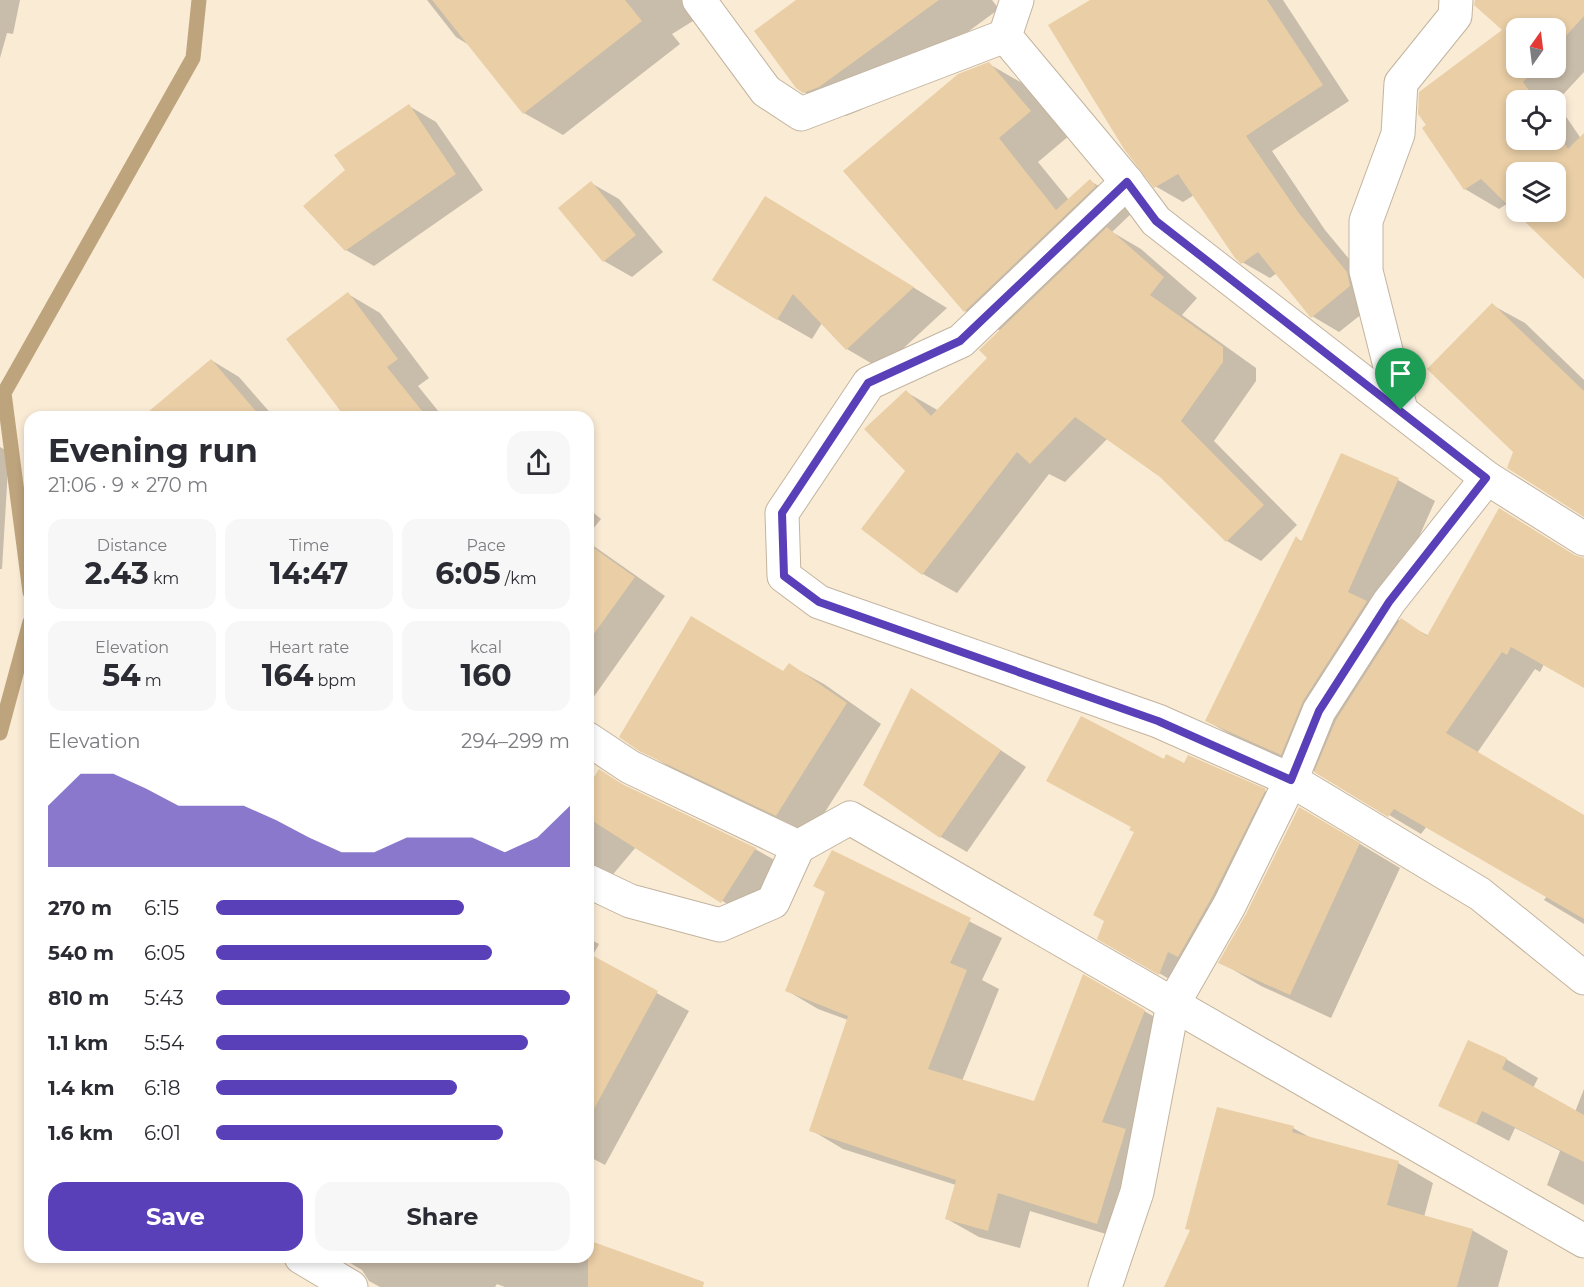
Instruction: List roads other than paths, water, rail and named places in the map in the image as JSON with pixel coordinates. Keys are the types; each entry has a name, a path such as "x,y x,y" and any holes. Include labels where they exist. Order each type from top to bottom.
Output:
{"street":[{"path":"699,0 766,91 801,114 1005,36"},
{"path":"1005,36 1017,0"},
{"path":"1401,410 1366,271 1366,221 1398,134 1401,83 1455,16 1456,0"},
{"path":"1005,36 1127,182 1156,221 1486,478 1584,539"},
{"path":"1127,182 960,341 868,383 782,513 784,576 819,602 1158,721 1291,780 1480,894 1584,978"},
{"path":"1105,1287 1137,1192 1173,1004 1229,906 1291,780 1319,711 1383,612 1486,478"},
{"path":"594,743 630,767 798,847"},
{"path":"594,884 630,901 720,925 773,902 798,847 850,818 1584,1241"},
{"path":"311,1263 351,1287"}],"waterway":[{"path":"24,546 4,393 193,58 199,0"},
{"path":"0,733 24,644"}]}
